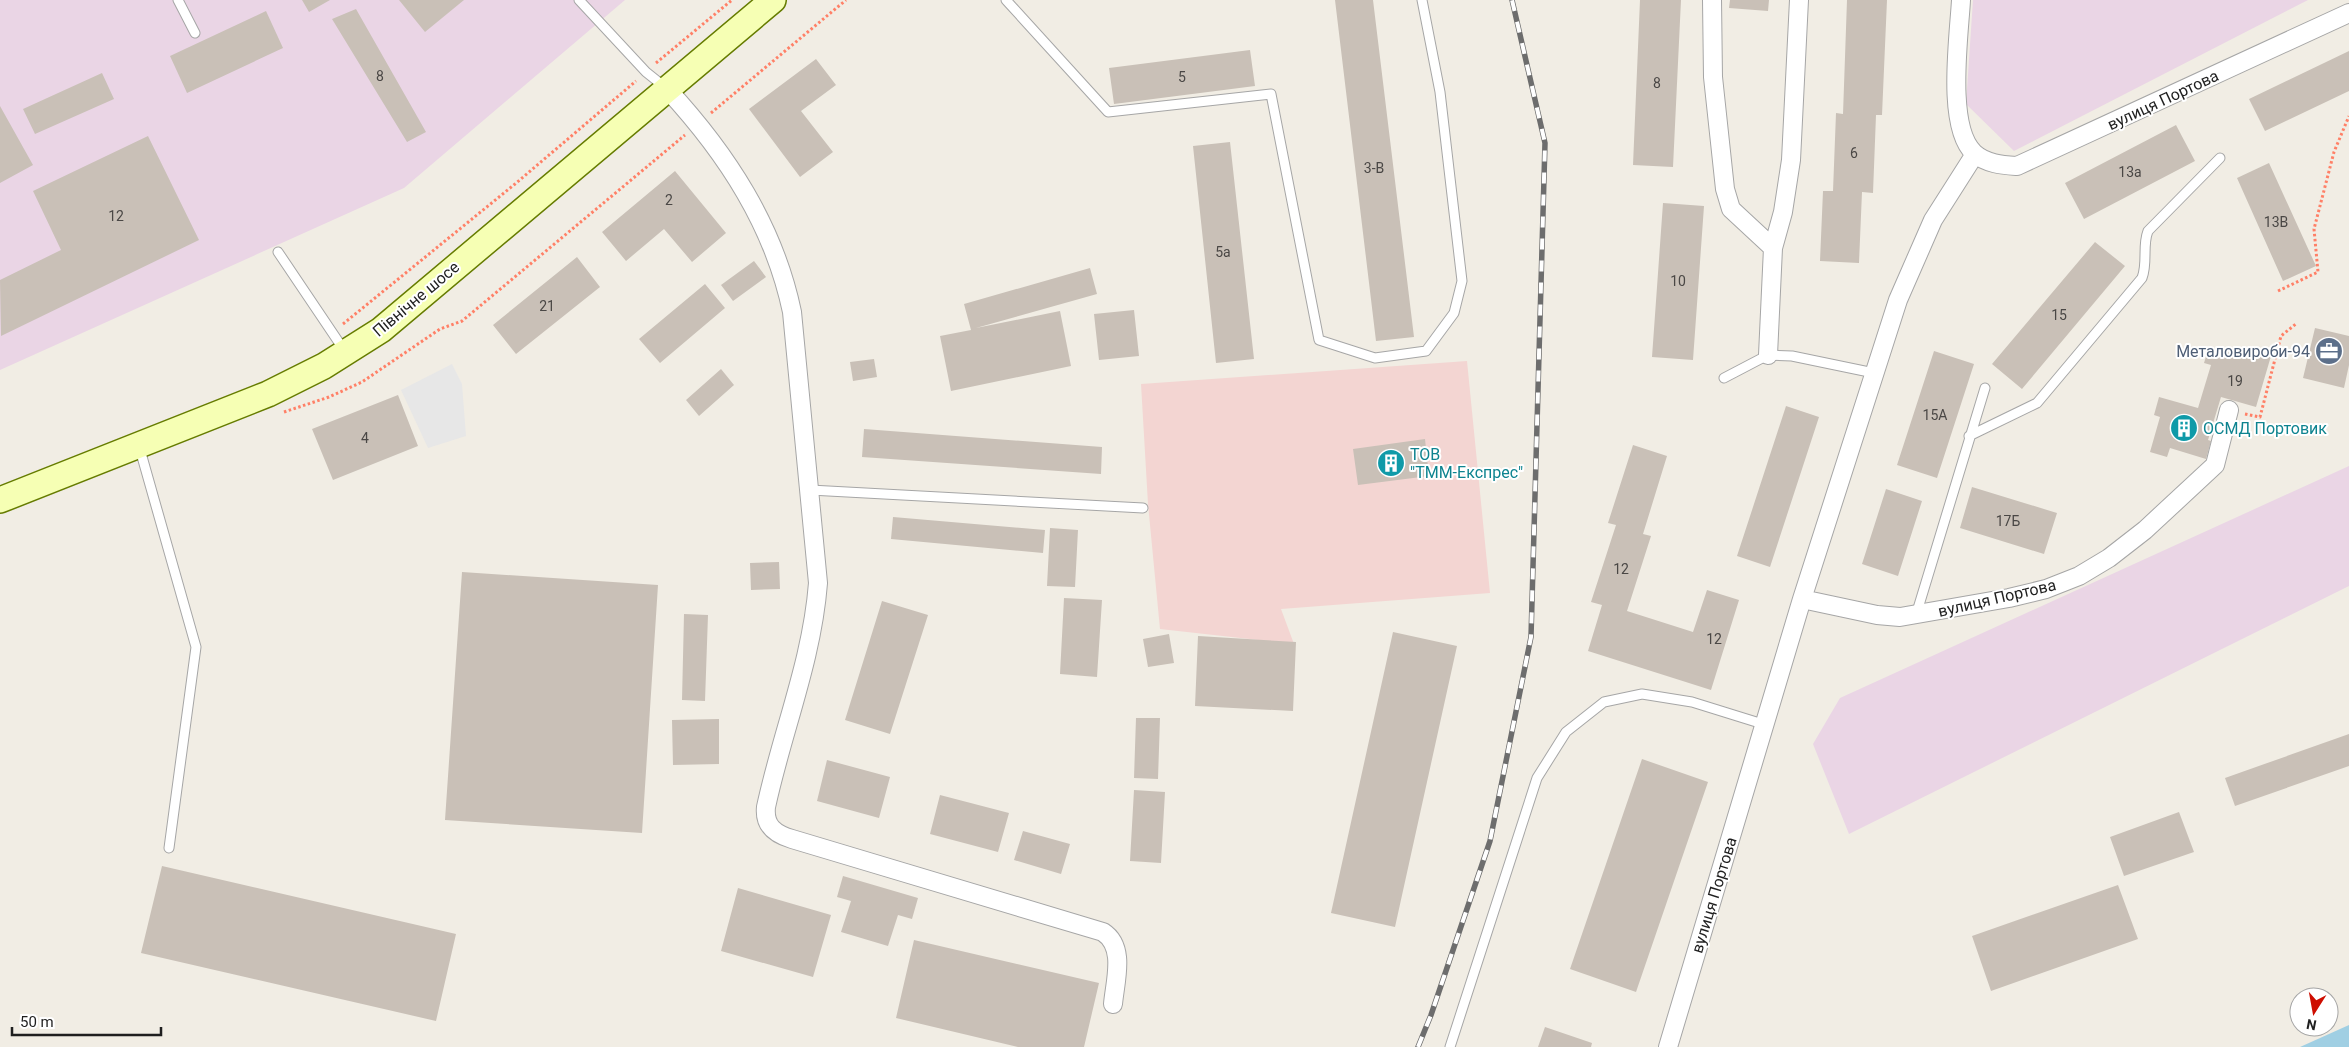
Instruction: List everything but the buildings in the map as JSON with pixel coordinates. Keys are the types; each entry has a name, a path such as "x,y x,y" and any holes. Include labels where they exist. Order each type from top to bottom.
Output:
{"main road":[{"name":"Північне шосе","path":"0,500 268,394 324,366 339,343 381,330 773,0"}],"street":[{"path":"1712,0 1713,77 1725,189 1731,209 1773,248"},
{"path":"1768,356 1773,248 1783,212 1791,160 1799,0"},
{"path":"1961,0 1958,116 1964,139 1975,154"},
{"name":"вулиця Портова","path":"1668,1047 1766,726 1802,599 1898,300 1933,220 1975,154 1996,165 2017,166 2349,13"},
{"path":"668,90 699,123 748,196 774,249 785,277 792,312 818,584 815,620 768,796 765,818 767,824 774,831 792,839 1103,932 1113,941 1117,950 1113,1004"},
{"name":"вулиця Портова","path":"1802,599 1878,615 1916,616 2046,590 2079,576 2109,558 2145,530 2215,465 2229,410"}],"lane":[{"path":"178,0 195,33"},
{"path":"579,0 646,72 668,90"},
{"path":"1006,0 1108,112 1271,94 1319,340 1375,358 1426,351 1454,313 1462,281 1440,92 1422,0"},
{"path":"1969,436 2037,403 2142,278 2145,267 2144,246 2148,231 2220,158"},
{"path":"278,252 339,343"},
{"path":"1724,378 1768,356 1792,356 1874,373"},
{"path":"1916,616 1985,388"},
{"path":"139,445 196,647 169,848"},
{"path":"810,490 1143,508"},
{"path":"1450,1047 1537,778 1566,732 1604,702 1642,694 1692,702 1766,726"}],"path":[{"path":"339,343 515,184 732,0"},
{"path":"277,415 329,397 362,382 440,329 462,321 846,0"},
{"path":"2278,291 2318,272 2314,229 2334,152 2349,116"},
{"path":"2229,410 2260,417 2281,336 2297,323"}],"shaded area":[{"path":"0,0 625,0 404,188 0,370"},
{"path":"1973,0 2308,0 2014,151 1966,104"},
{"path":"1467,361 1490,593 1281,609 1294,644 1160,629 1148,504 1141,384"},
{"path":"452,364 462,384 466,436 428,448 401,390"},
{"path":"2349,466 2349,586 1849,834 1813,744 1840,698"}],"water":[{"path":"2349,1025 2349,1047 2300,1047 2322,1037 2339,1037 2339,1029"}],"railway":[{"path":"1418,1047 1431,1015 1490,841 1531,637 1545,143 1512,0"}],"place":[{"name":"Металовироби-94","path":"2329,351"},
{"name":"ОСМД Портовик","path":"2184,428"},
{"name":"ТОВ \"ТММ-Експрес\"","path":"1391,463"}]}
